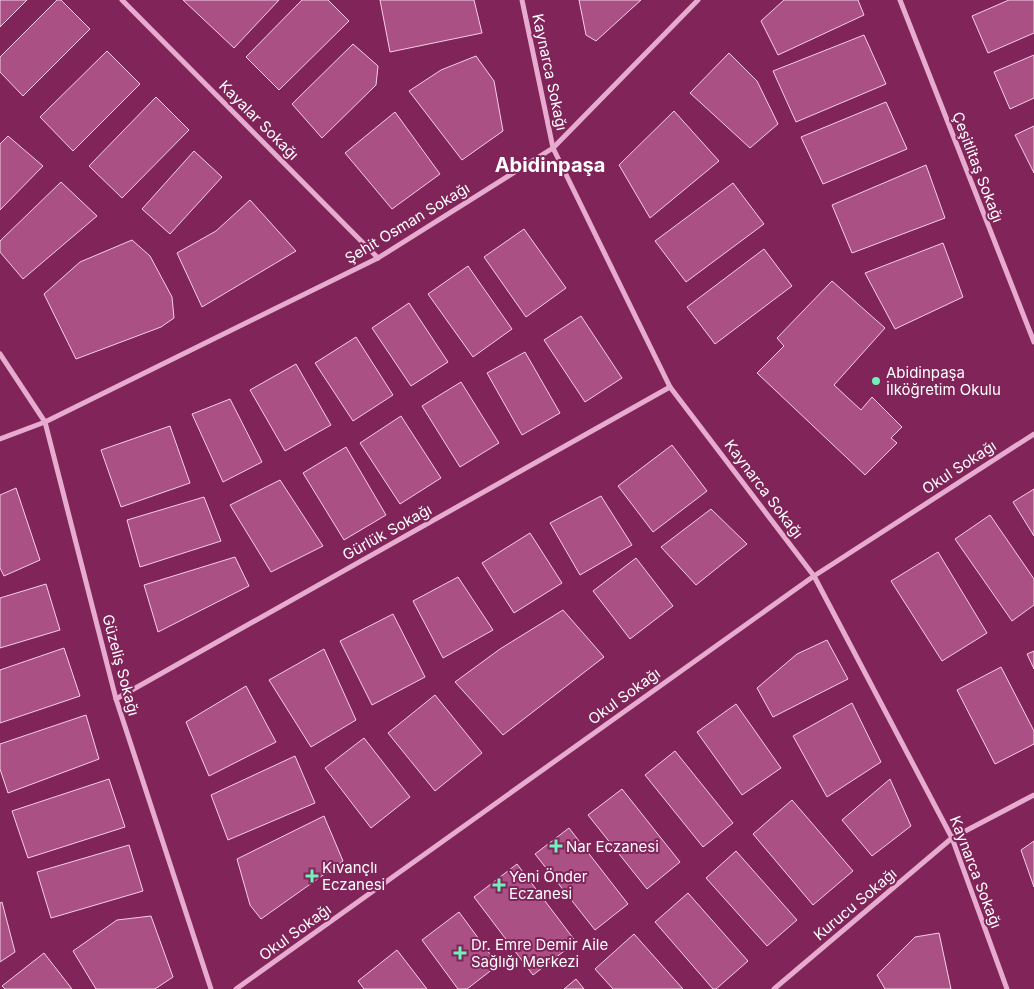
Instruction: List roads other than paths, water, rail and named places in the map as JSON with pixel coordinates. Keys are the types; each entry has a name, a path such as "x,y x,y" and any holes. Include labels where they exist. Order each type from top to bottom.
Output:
{"street":[{"name":"Kayalar Sokağı","path":"122,0 378,258"},
{"name":"Kaynarca Sokağı","path":"522,0 553,148 670,387 814,576 952,838 1007,989"},
{"name":"Şehit Osman Sokağı","path":"0,439 45,422 378,258 553,148 698,0"},
{"name":"Çeşitlitaş Sokağı","path":"900,0 1034,342"},
{"name":"Güzeliş Sokağı","path":"0,354 45,422 116,699 211,989"},
{"name":"Gürlük Sokağı","path":"116,699 670,387"},
{"name":"Okul Sokağı","path":"236,989 814,576 1034,434"},
{"name":"Kurucu Sokağı","path":"774,989 952,838 1034,795"}],"place":[{"name":"Abidinpaşa İlköğretim Okulu","path":"876,381"},
{"name":"Nar Eczanesi","path":"556,846"},
{"name":"Kıvançlı Eczanesi","path":"312,876"},
{"name":"Yeni Önder Eczanesi","path":"499,885"},
{"name":"Dr. Emre Demir Aile Sağlığı Merkezi","path":"460,953"}],"district":[{"name":"Abidinpaşa","path":"550,165"}]}
